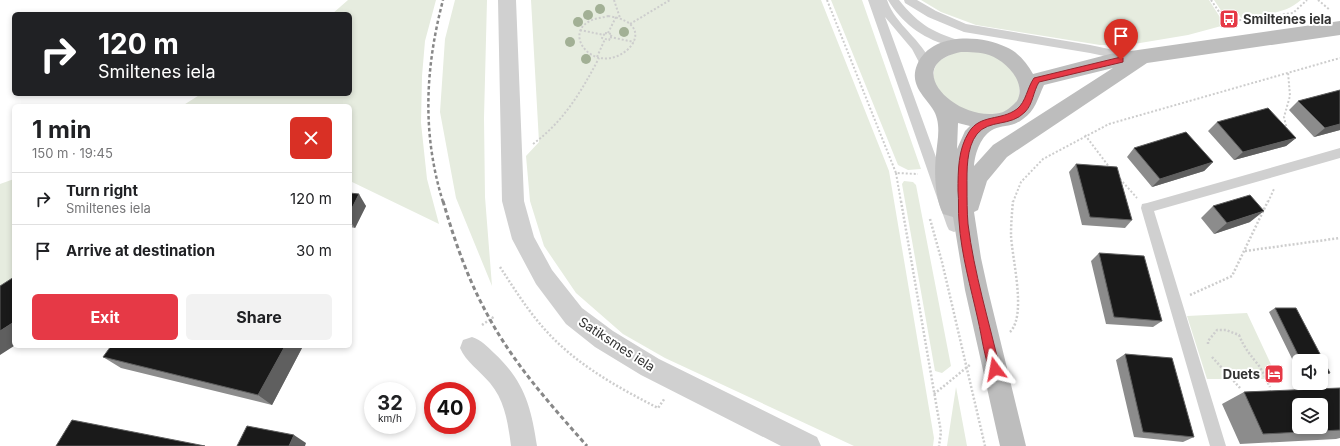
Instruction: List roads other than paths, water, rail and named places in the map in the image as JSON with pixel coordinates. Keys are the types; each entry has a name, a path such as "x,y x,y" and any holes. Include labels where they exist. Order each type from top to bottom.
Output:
{"street":[{"name":"Satiksmes iela","path":"507,0 513,201 523,239 544,277 574,316 604,339 650,367 808,446"},
{"path":"988,122 966,118 955,114 932,96 926,85 924,75 926,65 931,57 939,51 961,44 987,48 1011,59 1028,63 1051,64 1110,61 1137,58 1336,20"},
{"path":"959,224 977,177 1000,151 1137,58"},
{"path":"1011,59 1020,67 1026,76 1030,94"},
{"path":"959,224 962,170 967,145 973,133 981,125 1006,118 1021,111 1027,103 1037,80 1110,61"},
{"path":"942,105 947,113 949,124 946,159 947,178 970,262 1013,446"},
{"path":"472,348 490,365 511,392 522,432 524,446"}],"lane":[{"path":"873,0 959,224"},
{"path":"882,0 889,16 914,44 925,59 926,65"},
{"path":"893,0 905,16 928,34 944,42 961,44"},
{"path":"909,0 932,14 964,28 1137,58"},
{"path":"1218,446 1147,208 1340,153"}],"railway":[{"path":"443,0 432,51 428,101 432,151 436,177 443,202"},
{"path":"443,201 456,244 467,272 479,299 496,330 532,382 587,446"}],"place":[{"name":"Smiltenes iela","path":"1229,19"},
{"name":"Duets","path":"1274,374"}]}
